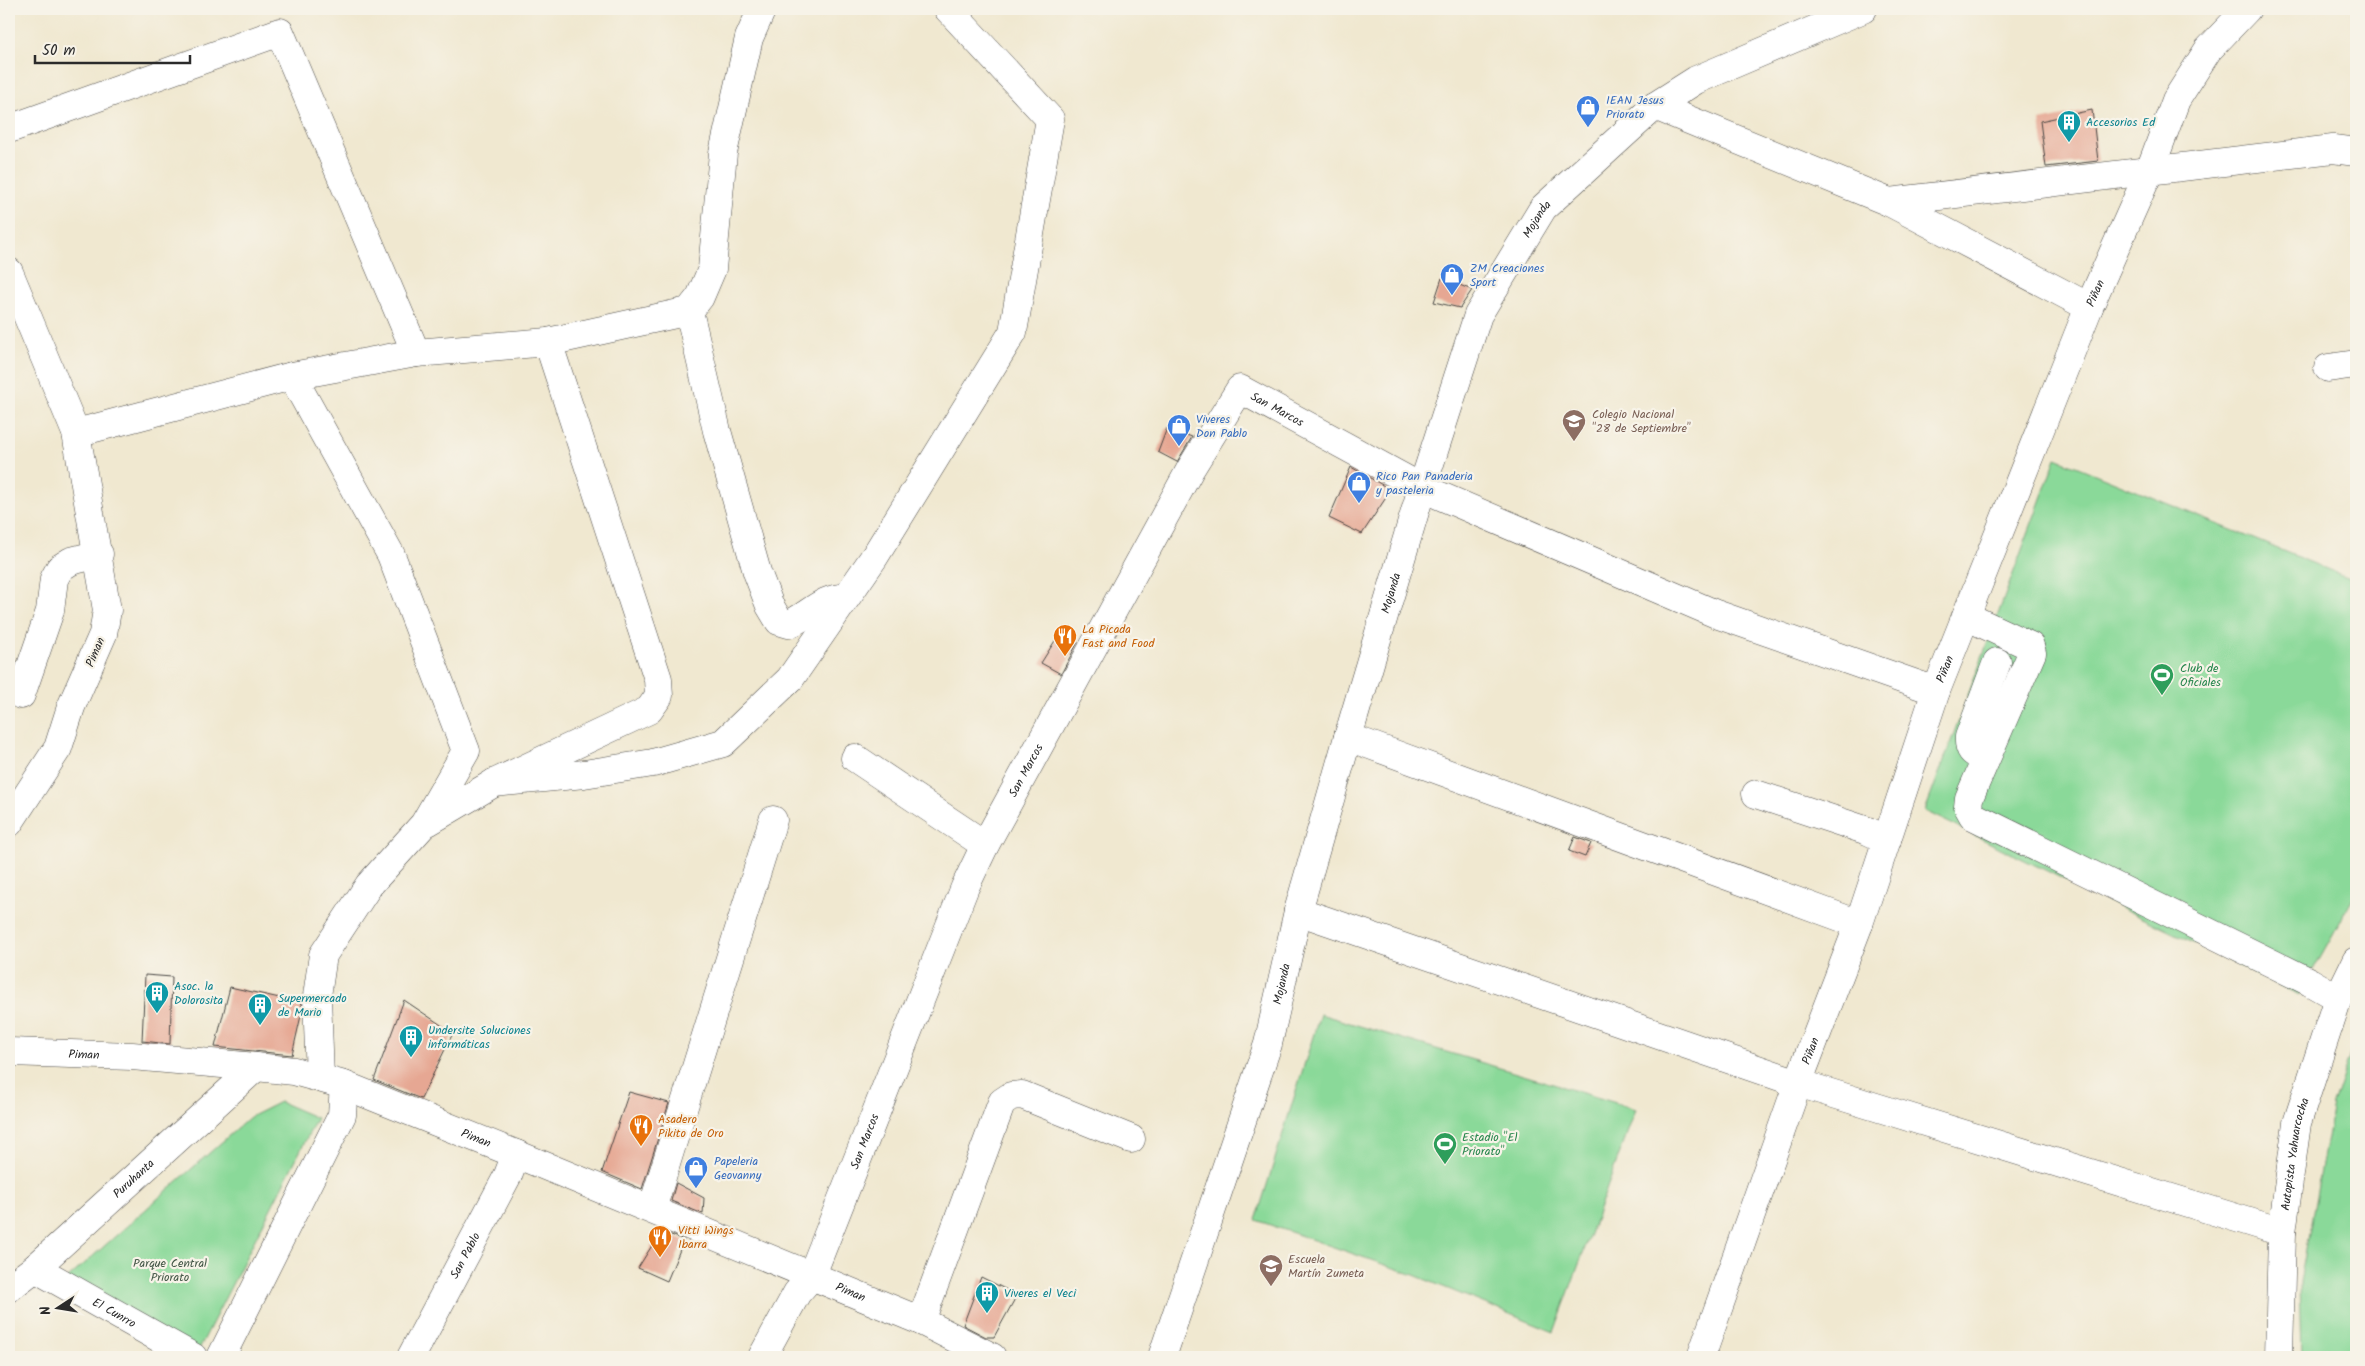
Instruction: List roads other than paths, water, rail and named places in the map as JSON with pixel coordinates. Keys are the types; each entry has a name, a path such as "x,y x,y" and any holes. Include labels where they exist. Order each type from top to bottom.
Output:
{"street":[{"path":"76,433 292,376 416,353 548,342 689,311 700,297 712,268 723,153 749,38 762,9"},
{"path":"494,783 584,774 653,763 722,743 790,679 875,556 1013,332 1050,119 948,9"},
{"name":"Mojanda","path":"1162,1357 1268,1044 1298,912 1348,737 1422,488 1478,315 1543,208 1655,106 1696,80 1863,9"},
{"name":"Piñan","path":"1701,1357 1798,1083 1859,924 1936,691 2089,307 2150,170 2176,100 2208,50 2247,9"},
{"path":"9,129 280,32 416,353"},
{"path":"1655,106 1889,202 2089,307"},
{"path":"1889,202 2333,149 2356,152"},
{"name":"Piman","path":"9,272 76,433 99,554 107,610 103,634 70,707 58,748 9,823"},
{"path":"689,311 717,431 757,572 770,606 779,621 789,624 805,618 821,604 834,598 846,598"},
{"path":"424,824 494,783 649,710 659,696 658,679 548,342"},
{"path":"2328,368 2356,364"},
{"path":"221,1357 342,1115 332,1082 317,996 323,955 369,886 424,824 466,751 391,555 292,376"},
{"name":"San Marcos","path":"762,1357 797,1293 811,1277 964,888 985,845 1191,468 1240,389 1422,488"},
{"path":"1422,488 1716,614 1936,691"},
{"path":"21,695 50,611 54,579 60,568 71,561 99,554"},
{"path":"1966,616 2030,646 2032,653 1968,798 1968,807 1973,816 2310,982 2338,998"},
{"path":"1984,759 1972,753 1969,746 1969,737 1996,662"},
{"path":"1348,737 1859,924"},
{"path":"854,758 985,845"},
{"path":"1756,794 1868,831 1887,840"},
{"path":"652,1209 773,820"},
{"path":"1298,912 1798,1083 2282,1232"},
{"name":"Autopista Yahuarcocha","path":"2279,1357 2282,1232 2296,1123 2338,998 2356,961"},
{"name":"Piman","path":"9,1052 132,1056 256,1067 294,1071 332,1082 652,1209 811,1277 921,1321 992,1357"},
{"name":"Puruhanta","path":"9,1288 35,1268 256,1067"},
{"path":"921,1321 1002,1102 1011,1096 1022,1095 1131,1139"},
{"name":"San Pablo","path":"411,1357 508,1175 516,1154"},
{"name":"El Cunrro","path":"35,1268 193,1357"}],"place":[{"name":"IEAN Jesus Priorato","path":"1588,128"},
{"name":"Accesorios Ed","path":"2069,143"},
{"name":"ZM Creaciones Sport","path":"1452,296"},
{"name":"Colegio Nacional \"28 de Septiembre\"","path":"1574,442"},
{"name":"Viveres Don Pablo","path":"1179,447"},
{"name":"Rico Pan Panaderia y pasteleria","path":"1359,504"},
{"name":"La Picada Fast and Food","path":"1065,657"},
{"name":"Club de Oficiales","path":"2162,696"},
{"name":"Asoc. la Dolorosita","path":"157,1014"},
{"name":"Supermercado de Mario","path":"260,1026"},
{"name":"Undersite Soluciones informáticas","path":"411,1058"},
{"name":"Asadero Pikito de Oro","path":"641,1147"},
{"name":"Estadio \"El Priorato\"","path":"1445,1165"},
{"name":"Papeleria Geovanny","path":"696,1189"},
{"name":"Vitti Wings Ibarra","path":"660,1258"},
{"name":"Escuela Martín Zumeta","path":"1271,1287"},
{"name":"Viveres el Veci","path":"987,1314"}],"park label":[{"name":"Parque Central Priorato","path":"170,1270"}]}
